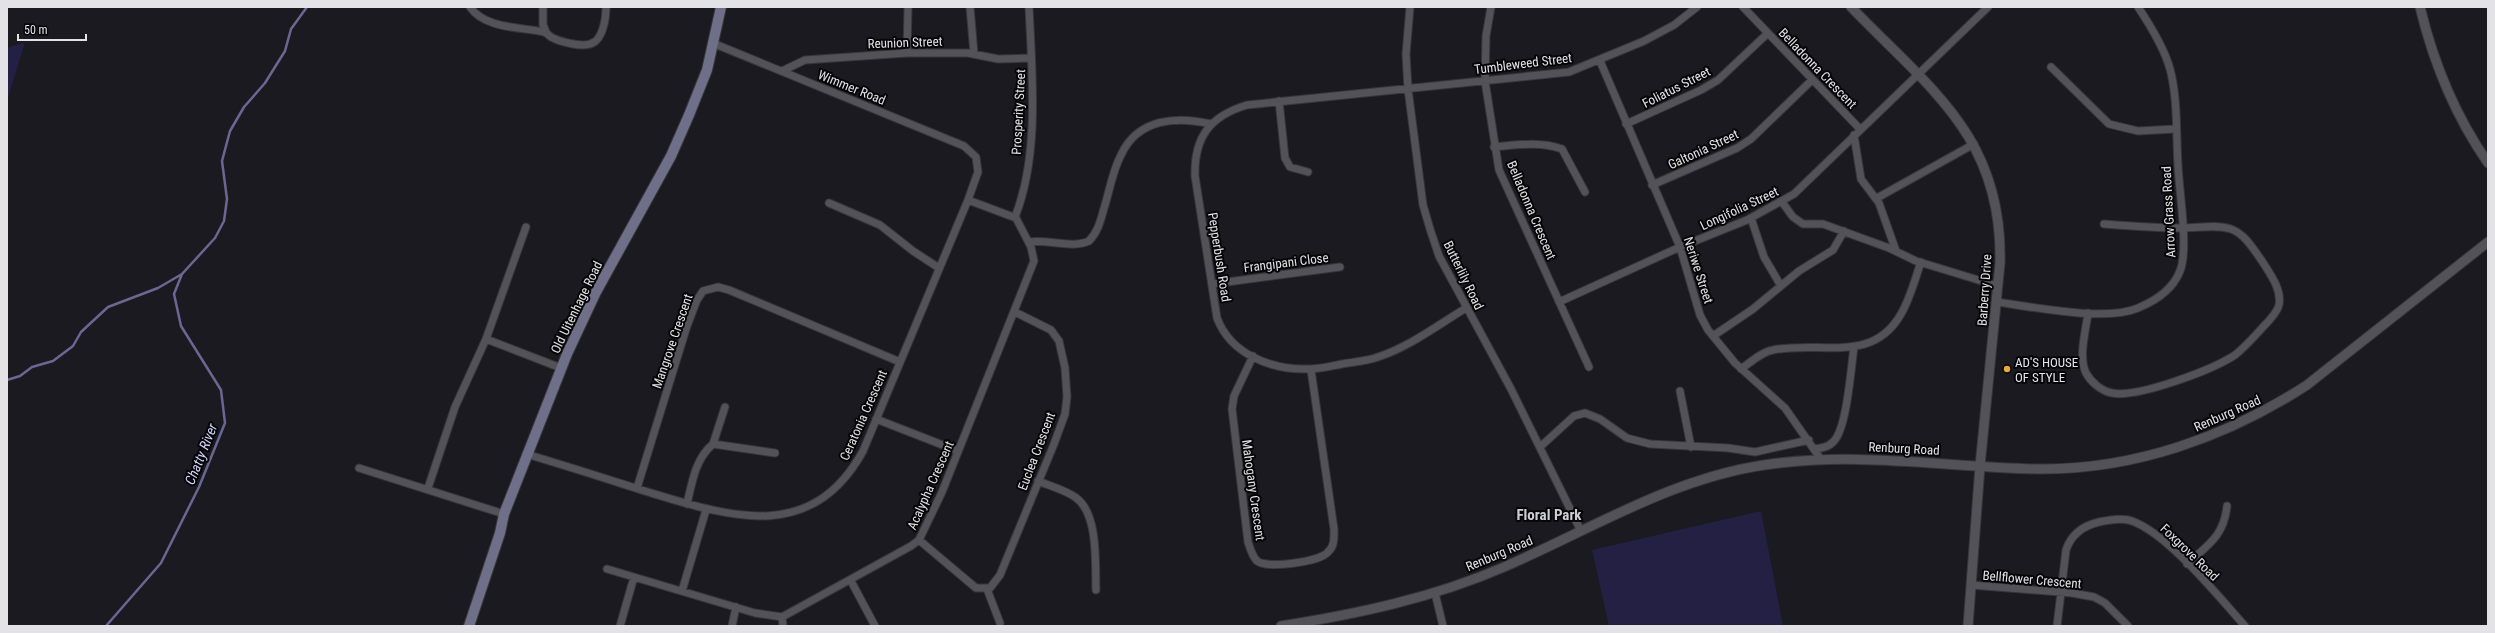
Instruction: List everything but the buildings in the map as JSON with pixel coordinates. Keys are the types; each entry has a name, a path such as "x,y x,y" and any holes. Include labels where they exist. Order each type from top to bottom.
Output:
{"main road":[{"name":"Old Uitenhage Road","path":"469,626 500,533 504,514 526,454 561,368 598,287 671,156 707,70 715,44 722,7"}],"street":[{"path":"470,7 480,17 510,27 546,32 557,39 583,45 591,44 602,32 606,7"},
{"path":"543,7 543,25 546,32"},
{"path":"907,53 908,7"},
{"path":"970,7 974,54"},
{"name":"Prosperity Street","path":"1015,217 1024,184 1031,128 1033,93 1029,7"},
{"name":"Butterlily Road","path":"1410,7 1406,54 1408,89 1423,205 1440,256 1466,308 1511,389 1581,531"},
{"name":"Belladonna Crescent","path":"1491,7 1486,36 1486,81 1494,147 1505,185 1589,366"},
{"name":"Tumbleweed Street","path":"1408,89 1569,72 1600,61 1674,25 1697,7"},
{"name":"Belladonna Crescent","path":"1743,7 1860,129"},
{"name":"Barberry Drive","path":"1851,7 1948,108 1974,144 1986,167 1998,212 2001,240 1997,302 1980,466 1968,626"},
{"path":"1976,7 1982,13"},
{"path":"1917,76 1988,7"},
{"name":"Arrow Grass Road","path":"1997,302 2088,313 2113,314 2137,309 2153,301 2169,288 2181,269 2182,228 2173,83 2169,68 2147,21 2138,7"},
{"path":"2420,7 2445,82 2466,125 2488,162"},
{"name":"Foliatus Street","path":"1626,124 1701,90 1718,80 1768,33"},
{"name":"Wimmer Road","path":"715,44 964,146 976,157"},
{"name":"Reunion Street","path":"782,71 805,60 907,53 974,54 998,59 1031,58"},
{"name":"Neriwe Street","path":"1600,61 1652,185 1680,247 1700,315 1713,336 1741,369 1785,408 1809,440 1820,458"},
{"path":"2051,67 2109,124 2120,129 2138,131 2175,129"},
{"name":"Longifolia Street","path":"1559,302 1680,247 1751,218 1782,202 1794,194 1860,129 1917,76"},
{"name":"Galtonia Street","path":"1652,185 1746,142 1761,131 1812,80"},
{"name":"Pepperbush Road","path":"1408,89 1279,101 1234,109 1212,124 1198,145 1195,159 1195,176 1220,328 1234,346 1253,356 1289,368 1311,370 1378,358 1399,348 1466,308"},
{"path":"1279,101 1285,158 1290,167 1308,172"},
{"path":"1029,242 1045,240 1074,244 1089,241 1098,229 1122,152 1144,129 1161,121 1194,120 1212,124"},
{"path":"1854,135 1861,179 1877,198 1888,222 1896,251"},
{"path":"1494,147 1532,144 1554,146 1562,149 1585,192"},
{"path":"1877,198 1974,144"},
{"name":"Ceratonia Crescent","path":"526,454 706,510 759,517 794,512 812,505 833,491 854,468 968,200 978,172 976,157"},
{"path":"968,200 1015,217"},
{"path":"1782,202 1800,223 1820,223 1896,251 1921,262 1998,286"},
{"path":"829,203 880,225 939,268"},
{"name":"Acalypha Crescent","path":"782,617 898,555 919,540 942,492 1016,312 1033,266 1029,242 1015,217"},
{"path":"1751,218 1764,257 1781,286"},
{"path":"2088,313 2083,362 2086,372 2100,388 2111,393 2140,391 2197,373 2240,350 2270,319 2279,306 2278,292 2274,281 2243,236 2233,230 2224,227 2182,228 2104,224"},
{"path":"428,488 455,407 486,339 526,227"},
{"path":"1713,336 1753,309 1799,271 1833,250 1844,231"},
{"name":"Renburg Road","path":"1281,626 1394,604 1435,593 1503,567 1658,494 1707,477 1751,467 1820,458 1868,458 2040,469 2100,464 2141,458 2201,440 2275,406 2307,385 2488,242"},
{"path":"1741,369 1772,350 1804,346 1854,347 1875,341 1891,328 1901,314 1921,262"},
{"name":"Frangipani Close","path":"1212,284 1340,267"},
{"name":"Mangrove Crescent","path":"637,488 687,326 697,300 703,291 718,288 729,290 900,362"},
{"name":"Euclea Crescent","path":"987,590 1000,575 1064,414 1066,397 1065,368 1061,347 1055,334 1045,326 1016,312"},
{"path":"486,339 561,368"},
{"path":"1814,449 1830,445 1838,436 1844,417 1854,347"},
{"name":"Mahogany Crescent","path":"1253,356 1234,396 1233,420 1248,542 1254,557 1258,562 1269,566 1322,558 1332,548 1334,542 1334,529 1311,370"},
{"path":"1680,391 1691,447"},
{"path":"687,504 694,475 705,451 713,444 725,407"},
{"path":"1540,447 1574,416 1585,413 1600,419 1635,442 1691,447 1728,448 1755,452 1809,440"},
{"path":"876,419 958,451"},
{"path":"713,444 774,453"},
{"path":"359,468 428,488 504,514"},
{"path":"1038,481 1075,497 1086,510 1094,543 1096,590"},
{"path":"2187,564 2219,534 2226,519 2227,506"},
{"path":"682,591 706,510"},
{"name":"Foxgrove Road","path":"2058,626 2066,550 2069,542 2075,533 2093,524 2121,519 2131,520 2160,538 2187,564 2245,626"},
{"path":"919,540 968,584 976,588 987,590 1000,623"},
{"path":"607,569 761,614 782,617 783,626"},
{"path":"620,626 634,577"},
{"path":"851,581 875,626"},
{"name":"Bellflower Crescent","path":"1971,585 2061,592 2094,597 2105,603 2128,626"},
{"path":"1435,593 1443,626"},
{"path":"732,626 736,607"}],"shaded area":[{"path":"25,42 7,101 7,48"},
{"path":"1761,511 1783,626 1609,626 1592,550"}],"waterway":[{"path":"7,380 20,376 32,367 53,361 73,346 81,332 108,307 158,288 182,274 215,238 224,221 227,199 222,161 230,131 244,107 265,83 285,51 291,29 307,7"},
{"name":"Chatty River","path":"106,626 161,563 199,487 225,423 221,390 181,326 174,294 182,274"}],"place":[{"name":"AD'S HOUSE OF STYLE","path":"2007,369"}],"district":[{"name":"Floral Park","path":"1549,515"}]}
